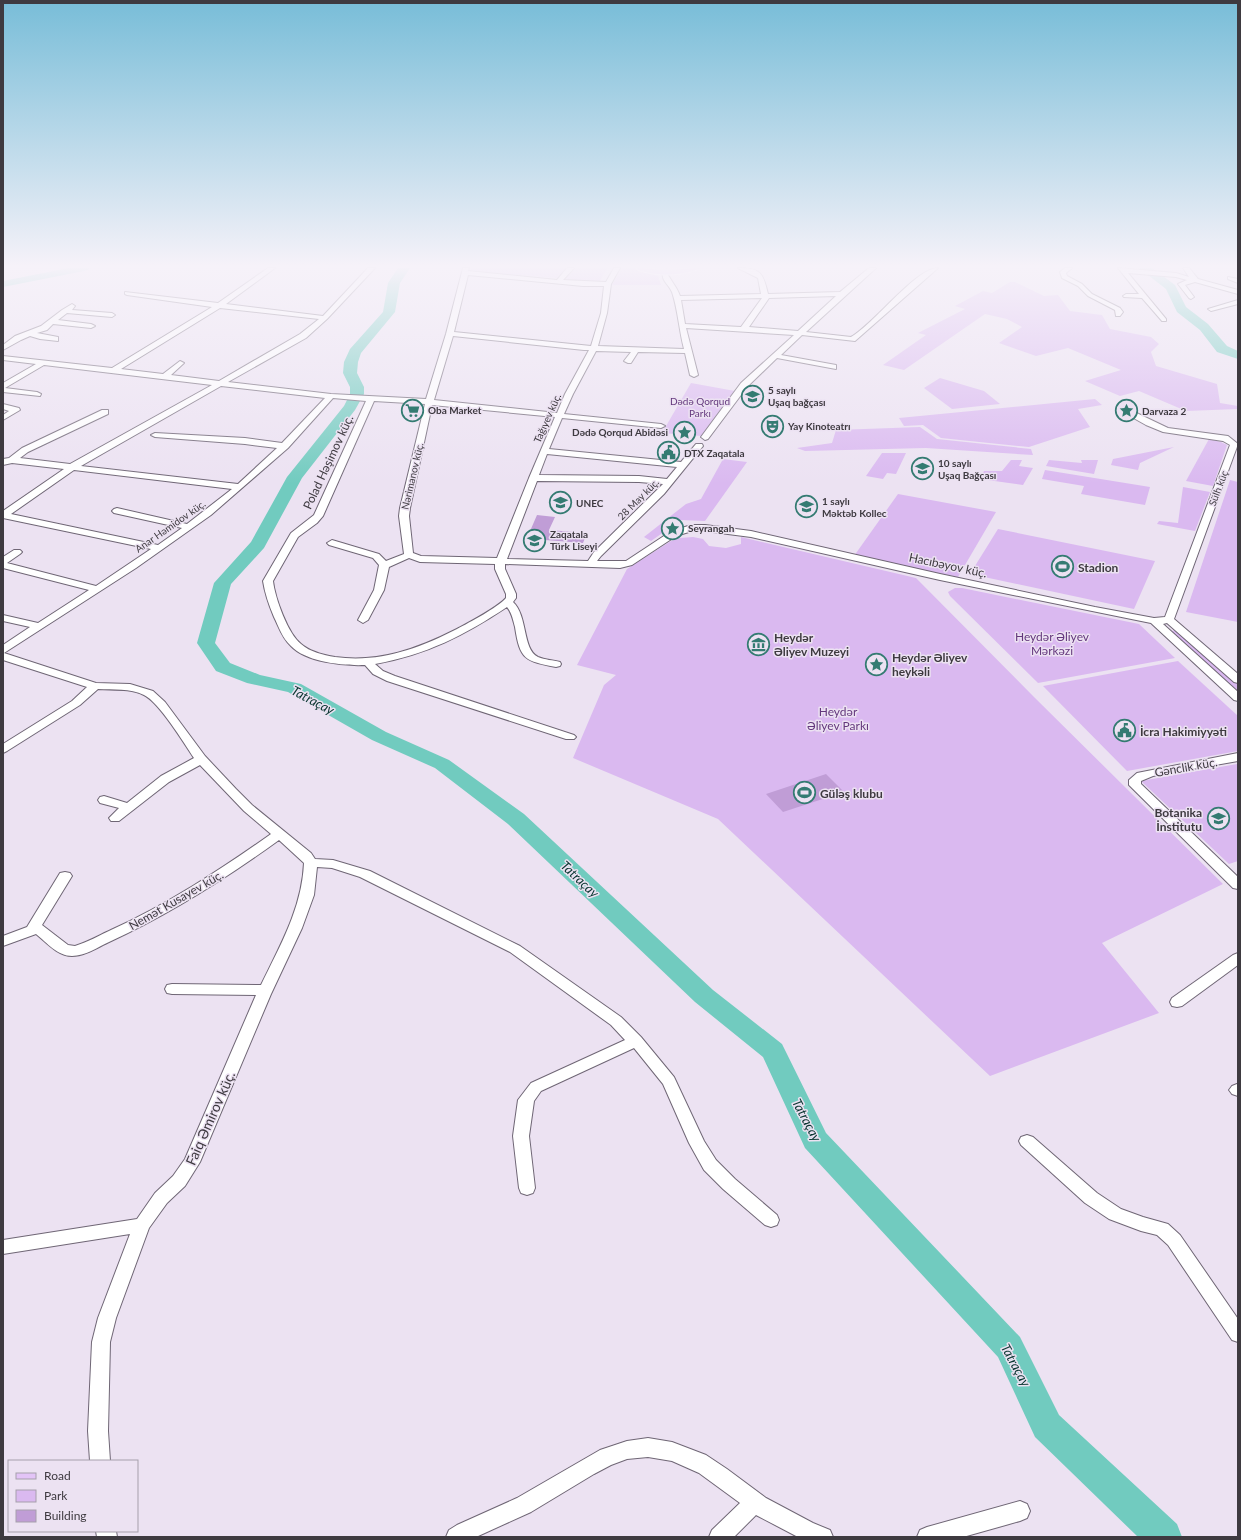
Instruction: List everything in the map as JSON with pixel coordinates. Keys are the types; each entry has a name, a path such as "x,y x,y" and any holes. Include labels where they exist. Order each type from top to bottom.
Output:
{"street":[{"path":"3,348 15,340"},
{"path":"115,370 163,340"},
{"path":"3,515 72,467 296,340"},
{"name":"Nərimanov küç.","path":"409,555 404,516 429,402 448,340"},
{"path":"510,340 594,348 688,351"},
{"name":"Tağıyev küç.","path":"501,561 559,416 594,348 596,340"},
{"path":"685,340 694,375"},
{"path":"705,437 740,390 794,340"},
{"path":"628,361 636,349"},
{"path":"776,356 833,367"},
{"path":"3,358 41,364 115,370 122,373 336,396 429,402 661,426"},
{"path":"164,377 180,363"},
{"path":"3,386 41,364"},
{"path":"3,390 37,394"},
{"name":"Anar Həmidov küç.","path":"3,650 189,527 239,487 285,446 336,396"},
{"name":"Polad Həşimov küç.","path":"369,399 318,516 314,521 294,535 268,581 273,600 288,636 295,645 318,657 334,660 368,662 385,659 436,644 452,637 508,602"},
{"path":"3,406 16,410 3,418"},
{"name":"Sülh küç","path":"1124,409 1158,427 1228,439 1234,444 1170,620"},
{"path":"12,460 25,450 105,412"},
{"path":"155,435 245,441 285,446"},
{"name":"28 May küç.","path":"591,564 597,554 670,482 699,446"},
{"path":"544,451 684,465"},
{"path":"3,462 12,460 239,487"},
{"path":"533,478 639,479 670,482"},
{"path":"117,510 189,527"},
{"path":"3,515 159,548"},
{"name":"Hacıbəyov küç.","path":"591,564 614,566 624,564 668,537 694,532 736,532 940,577 1154,621 1170,620"},
{"path":"332,543 376,556 384,565"},
{"path":"3,561 17,552"},
{"path":"384,565 409,555 420,559 591,564"},
{"path":"501,561 500,569 511,594 511,598 508,602 515,608 526,650 531,657 556,664"},
{"path":"3,565 97,589"},
{"path":"363,620 379,590 384,565"},
{"path":"3,618 39,626"},
{"path":"1170,620 1238,680"},
{"path":"1154,621 1238,698"},
{"path":"3,656 95,686 130,687 149,693 161,704 201,759 248,808 306,856 311,863 333,864 365,874 515,949 616,1021 636,1041 669,1081 697,1143 710,1164 729,1184 771,1220"},
{"path":"368,662 372,669 378,674 570,737"},
{"path":"3,748 76,703 95,686"},
{"name":"Gənclik küç.","path":"1238,757 1152,772 1135,780 1135,785 1139,790 1238,885"},
{"path":"115,818 165,779 201,759"},
{"path":"104,800 128,807"},
{"name":"Nemət Kusayev küç.","path":"33,929 39,930 67,950 78,950 134,926 165,910 225,873 279,834"},
{"name":"Faiq Əmirov küç.","path":"100,1460 98,1431 101,1342 107,1318 142,1225 161,1198 179,1180 192,1162 266,990 291,938 306,897 311,863"},
{"path":"3,941 33,929 65,876"},
{"path":"1177,1002 1238,958"},
{"path":"172,989 266,990"},
{"path":"527,1188 521,1136 526,1100 536,1087 636,1041"},
{"path":"1027,1141 1092,1198 1115,1214 1162,1230 1174,1240 1238,1334"},
{"path":"3,1247 142,1225"},
{"path":"456,1537 471,1527 524,1505 597,1462 618,1452 637,1447 661,1448 700,1462 723,1477 754,1503 812,1533 823,1537"},
{"path":"719,1537 754,1503"},
{"path":"927,1537 1020,1511"}],"green space":[{"path":"919,340 948,340 904,370 883,365"},
{"path":"1004,340 1154,340 1159,344 1151,352 1156,366 1217,384 1220,403 1238,406 1238,409 1186,411 1139,391 1120,396 1085,381 1121,370 1068,348 1036,356 999,343"},
{"path":"940,378 984,391 1000,404 952,409 924,388"},
{"name":"Dədə Qorqud Parkı","path":"691,383 735,391 701,436 662,433"},
{"path":"1095,399 1102,405 1078,409 1090,427 1029,447 941,438 923,425 904,426 899,418"},
{"path":"920,427 937,439 1031,449 1033,455 926,448 805,451 797,448 832,443 836,430"},
{"path":"1209,439 1227,445 1213,486 1186,481"},
{"path":"1174,447 1140,463 1138,470 1111,465 1113,459"},
{"path":"882,453 906,453 896,474 887,473 883,479 866,476"},
{"path":"723,459 747,462 705,521 681,520 651,541 644,537 686,504 701,499"},
{"path":"1011,460 1022,460 1019,466 1033,468 1023,485 980,479 984,471 1002,471"},
{"path":"1049,460 1082,463 1081,460 1098,460 1094,474 1046,466"},
{"path":"1045,470 1150,487 1145,505 1081,494 1084,486 1042,479"},
{"path":"1230,480 1238,482 1238,622 1186,612"},
{"path":"1183,487 1210,492 1195,531 1157,524 1159,521 1178,523"},
{"path":"898,494 996,512 958,577 854,556"},
{"name":"Stadion","path":"998,529 1155,561 1134,609 970,574"},
{"name":"Heydər Əliyev Parkı","path":"693,537 703,539 709,546 726,548 741,544 741,537 916,578 1223,884 1102,943 1159,1013 990,1076 718,819 573,758 604,685 616,675 577,665 627,569 671,541 680,538"},
{"name":"Heydər Əliyev Mərkəzi","path":"955,588 962,588 1139,624 1175,658 1038,683 950,596 948,592"},
{"path":"1178,630 1238,684 1238,691 1170,631"},
{"path":"1178,661 1238,716 1238,751 1127,771 1043,686"},
{"path":"1237,764 1238,861 1229,864 1141,781"}],"building":[{"name":"Oba Market","path":"407,404 423,405 420,417 403,417"},
{"path":"537,515 555,517 549,530 587,533 583,543 545,540 543,546 524,545"},
{"name":"Güləş klubu","path":"826,774 844,792 783,812 766,794"}],"waterway":[{"name":"Tatraçay","path":"366,340 355,352 351,362 350,373 357,387 357,394 350,407 295,477 258,544 223,583 206,643 223,667 254,679 294,688 379,736 442,764 516,819 704,996 773,1051 815,1140 1009,1347 1047,1426 1164,1537"},
{"path":"1215,340 1222,349 1238,355"}],"place":[{"name":"5 saylı Uşaq bağçası","path":"752,396"},
{"name":"Oba Market","path":"413,410"},
{"name":"Darvaza 2","path":"1127,411"},
{"name":"Yay Kinoteatrı","path":"773,426"},
{"name":"Dədə Qorqud Abidəsi","path":"684,432"},
{"name":"DTX Zaqatala","path":"669,453"},
{"name":"10 saylı Uşaq Bağçası","path":"922,469"},
{"name":"UNEC","path":"560,503"},
{"name":"1 saylı Məktəb Kollec","path":"806,507"},
{"name":"Seyrangah","path":"672,528"},
{"name":"Zaqatala Türk Liseyi","path":"535,540"},
{"name":"Stadion","path":"1063,567"},
{"name":"Heydər Əliyev Muzeyi","path":"759,644"},
{"name":"Heydər Əliyev heykəli","path":"876,664"},
{"name":"İcra Hakimiyyəti","path":"1124,731"},
{"name":"Güləş klubu","path":"805,793"},
{"name":"Botanika İnstitutu","path":"1218,819"}]}
